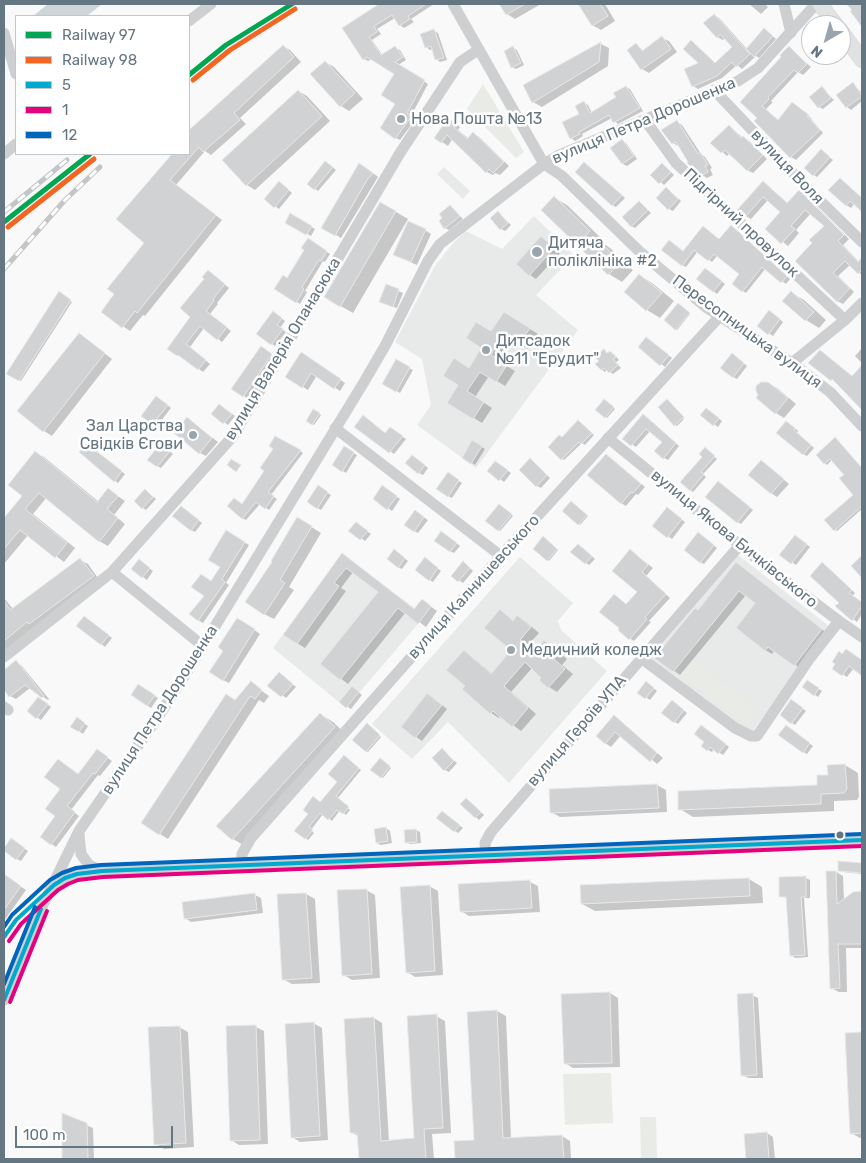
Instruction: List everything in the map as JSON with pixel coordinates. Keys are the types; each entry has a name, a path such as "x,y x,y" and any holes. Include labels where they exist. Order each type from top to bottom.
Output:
{"main road":[{"path":"818,4 827,15"},
{"path":"851,45 862,60"}],"street":[{"path":"190,20 211,4"},
{"name":"Пересопницька вулиця","path":"452,4 544,164 562,176 639,251 707,308 792,363 830,392 862,426"},
{"path":"784,4 791,33"},
{"name":"вулиця Петра Дорошенка","path":"4,1000 37,917 79,830 164,708 203,646 385,346 428,261 440,244 544,164 559,155 738,81 758,68 818,4"},
{"path":"4,33 15,71"},
{"name":"вулиця Валерія Опанасюка","path":"4,657 112,572 233,436 400,152 460,62 478,50"},
{"name":"вулиця Воля","path":"714,90 810,191 862,242"},
{"name":"Підгірний провулок","path":"646,120 676,163 845,320"},
{"path":"4,154 15,145"},
{"path":"792,363 845,320 862,303"},
{"name":"вулиця Калнишевського","path":"242,865 242,854 251,838 501,556 608,438 701,340 720,316"},
{"path":"335,428 501,556"},
{"name":"вулиця Якова Бичківського","path":"608,438 838,622 862,637"},
{"name":"вулиця Героїв УПА","path":"486,856 485,843 491,832 740,544"},
{"path":"112,572 203,646"},
{"path":"641,658 735,728 751,736 757,736 810,658 838,622"},
{"path":"79,830 81,854 89,865 102,871"},
{"path":"54,885 65,878 77,874 102,871 862,840"}],"shaded area":[{"path":"48,4 102,4 88,15 34,15"},
{"path":"483,84 524,152 516,158 467,109"},
{"path":"444,167 470,191 463,199 437,174"},
{"name":"Дитсадок №11 \"Ерудит\"","path":"534,216 574,255 536,295 578,330 476,468 417,425 431,405 422,359 395,342 435,266 454,242 466,231 502,249"},
{"path":"342,553 424,617 346,708 273,648"},
{"path":"737,554 830,627 748,737 646,660"},
{"name":"Медичний коледж","path":"520,557 573,603 558,621 561,630 607,671 509,783 448,722 412,759 372,724"},
{"path":"692,660 759,710 747,726 680,675"},
{"path":"611,1073 613,1123 565,1125 563,1074"},
{"path":"640,1117 656,1117 657,1159 641,1159"}],"pier":[{"path":"15,22 15,70 4,73 4,26"}],"building":[{"path":"379,4 426,4 408,16 410,19 399,26 392,15 374,26 377,32 369,37 381,55 395,46 403,57 395,62 425,80 407,113 412,116 395,139 380,128 395,104 381,95 394,74 367,57 363,60 342,28"},
{"path":"499,4 525,4 506,15"},
{"path":"578,4 600,4 608,16 592,26"},
{"path":"846,4 862,4 862,27 850,11 852,10"},
{"path":"714,14 750,54 736,67 732,62 717,76 692,87 684,69 698,63 683,49 691,40 715,63 732,47 720,34 717,38 703,23"},
{"path":"764,28 773,36 754,57 746,49"},
{"path":"434,29 444,58 435,60 431,46 425,48 420,34"},
{"path":"662,36 671,49 641,70 627,50 636,43 642,51"},
{"path":"601,42 599,62 532,103 523,85"},
{"path":"283,45 294,57 234,113 240,120 203,152 199,147 170,180 216,215 137,313 135,311 122,328 101,312 114,294 107,289 144,243 116,219 171,155 190,155 190,129"},
{"path":"513,46 521,63 511,68 504,51"},
{"path":"789,46 801,58 801,65 806,65 798,73 794,70 762,106 778,120 792,102 809,115 807,116 820,130 790,158 754,121 757,118 740,102 781,57 780,55"},
{"path":"325,61 355,93 340,107 310,74"},
{"path":"853,82 862,96 846,108 836,95"},
{"path":"626,86 640,108 613,123 609,115 570,139 562,122 579,114 575,106 584,101 590,113 616,97 613,93"},
{"path":"822,86 831,98 818,108 809,97"},
{"path":"298,90 322,116 246,186 222,160"},
{"path":"448,118 455,123 453,126 467,139 473,132 504,162 493,173 489,169 486,173 447,135 441,143 434,138"},
{"path":"677,120 698,154 700,152 708,165 705,166 708,172 701,176 687,163 676,142 672,144 661,130"},
{"path":"729,125 741,138 743,136 763,155 747,171 725,150 721,153 710,143"},
{"path":"622,139 634,156 622,164 610,148"},
{"path":"821,149 830,157 813,176 804,168"},
{"path":"325,161 333,167 314,190 307,184"},
{"path":"584,162 622,195 612,206 575,172"},
{"path":"359,163 373,173 367,180 335,236 321,228"},
{"path":"662,163 671,172 659,184 650,175"},
{"path":"840,178 862,198 862,212 850,201 846,206 828,190"},
{"path":"279,181 289,190 274,208 264,199"},
{"path":"763,181 787,203 799,190 844,235 838,241 858,262 862,257 862,270 858,274 845,261 833,273 850,288 837,302 795,261 812,243 809,240 824,226 805,210 791,226 795,229 781,244 765,229 780,212 763,197 745,217 737,210"},
{"path":"666,187 678,199 668,210 656,198"},
{"path":"554,196 590,231 577,245 541,210"},
{"path":"639,201 648,210 631,227 622,217"},
{"path":"380,202 396,211 340,307 324,297"},
{"path":"450,205 460,216 444,229 439,221 442,218 439,214"},
{"path":"498,211 508,223 500,230 490,218"},
{"path":"290,213 312,226 306,235 285,223"},
{"path":"408,221 426,229 411,262 393,255"},
{"path":"731,225 787,276 781,283 762,267 742,292 732,284 739,274 714,254 708,261 694,250 682,266 661,250 669,240 683,251 703,226 719,239"},
{"path":"541,236 554,248 529,276 516,264"},
{"path":"308,238 327,251 302,287 304,289 296,303 274,289 283,275 287,278 304,250 301,248"},
{"path":"597,239 621,262 608,275 583,251"},
{"path":"705,268 722,281 713,292 696,279"},
{"path":"208,270 225,284 206,311 227,327 217,340 200,326 186,344 206,360 198,370 167,349 190,317 180,308 204,279 202,277"},
{"path":"639,274 662,293 646,311 624,292"},
{"path":"386,284 399,289 393,307 379,302"},
{"path":"59,291 71,300 19,381 6,374"},
{"path":"791,291 814,312 805,321 782,301"},
{"path":"678,303 690,313 675,330 664,320"},
{"path":"769,310 780,319 768,335 757,326"},
{"path":"273,311 282,318 277,325 283,329 271,345 256,334"},
{"path":"504,312 530,328 519,345 503,335 491,355 507,365 496,382 480,372 467,391 484,402 473,419 447,403 458,385 443,376 454,358 469,368 481,348 466,338 476,322 491,331"},
{"path":"79,333 105,353 43,432 17,411"},
{"path":"646,337 669,355 660,366 638,347"},
{"path":"261,346 272,354 243,397 231,389"},
{"path":"604,349 607,353 610,351 616,357 613,359 618,365 609,373 604,368 601,370 595,364 599,361 594,357"},
{"path":"820,350 852,376 862,365 862,410 832,379 831,381 808,363"},
{"path":"301,352 341,379 334,389 311,373 302,388 285,377"},
{"path":"732,353 744,363 733,378 720,368"},
{"path":"396,359 410,367 396,392 382,384"},
{"path":"761,382 768,382 788,398 775,414 756,398 758,395 756,386"},
{"path":"156,396 168,405 152,425 141,416"},
{"path":"604,399 614,407 605,418 595,410"},
{"path":"667,399 684,417 674,426 658,407"},
{"path":"219,404 232,414 223,424 211,414"},
{"path":"706,408 719,418 713,426 700,415"},
{"path":"313,409 320,413 312,425 306,421"},
{"path":"643,414 676,443 663,459 654,451 662,442 646,429 631,446 622,439"},
{"path":"363,415 385,433 390,427 403,436 389,453 354,427"},
{"name":"Зал Царства Свідків Єгови","path":"187,417 212,438 199,454 174,433"},
{"path":"578,420 592,433 581,444 579,442 561,460 548,447 559,435 562,437"},
{"path":"786,421 811,445 803,455 776,433"},
{"path":"275,436 301,450 268,492 274,496 265,509 256,502 242,519 227,506 234,498 242,504 264,471 260,468 273,449 269,446"},
{"path":"835,437 862,468 862,506 834,531 824,520 853,495 839,478 844,475 830,459 824,464 816,455"},
{"path":"472,440 482,446 471,464 462,458"},
{"path":"86,443 122,471 114,482 79,452"},
{"path":"161,443 170,451 157,467 147,460"},
{"path":"344,446 354,452 342,472 332,465"},
{"path":"705,447 715,456 701,472 704,474 690,491 680,482 702,457 699,454"},
{"path":"35,451 97,502 108,488 118,496 107,509 118,518 99,542 39,493 25,509 67,543 55,558 20,530 4,549 4,518 22,496 8,485"},
{"path":"606,454 641,484 621,504 587,475"},
{"path":"412,455 425,465 418,474 405,463"},
{"path":"530,458 547,475 536,487 519,470"},
{"path":"231,459 241,465 236,472 227,465"},
{"path":"761,460 784,479 771,494 748,475"},
{"path":"495,461 508,470 499,481 487,471"},
{"path":"448,472 459,480 448,497 436,489"},
{"path":"718,481 750,507 737,523 705,497"},
{"path":"318,485 328,492 317,509 307,502"},
{"path":"382,485 397,496 387,510 373,499"},
{"path":"145,489 153,497 142,509 134,501"},
{"path":"571,501 587,515 578,525 562,511"},
{"path":"499,504 512,514 498,531 485,521"},
{"path":"181,506 199,520 191,531 172,516"},
{"path":"667,507 682,519 667,538 652,526"},
{"path":"415,510 424,517 414,532 404,525"},
{"path":"297,517 312,526 280,580 285,583 264,615 245,602 272,562"},
{"path":"356,522 368,531 360,540 348,531"},
{"path":"226,530 245,542 222,579 225,582 198,621 189,614 204,596 191,587 201,574 211,581 220,567 208,560"},
{"path":"441,531 457,543 450,552 434,541"},
{"path":"698,532 714,545 700,563 684,550"},
{"path":"795,535 807,544 791,564 779,555"},
{"path":"543,536 557,549 547,561 533,549"},
{"path":"578,544 592,556 585,564 570,552"},
{"path":"394,549 405,558 398,568 387,559"},
{"path":"630,549 648,565 642,572 666,594 645,617 647,619 629,640 618,630 619,628 599,612 614,594 626,604 637,592 612,571"},
{"path":"342,553 414,609 422,599 431,606 418,624 398,608 340,680 320,664 378,592 346,568 334,583 339,586 297,644 283,635"},
{"path":"862,555 862,578 851,566"},
{"path":"425,557 438,568 429,581 415,570"},
{"path":"80,558 94,576 29,624 27,622 4,641 4,601 10,610"},
{"path":"139,559 150,568 142,578 131,569"},
{"path":"463,561 470,568 458,582 451,576"},
{"path":"736,562 822,629 794,666 768,647 765,651 736,628 755,603 739,591 673,672 654,658 695,608 698,610"},
{"path":"822,562 852,590 849,593 862,602 862,606 852,621 835,606 839,603 810,576"},
{"path":"500,609 513,621 517,615 531,627 520,640 534,652 544,640 559,653 554,659 565,669 548,688 525,662 504,686 528,708 512,727 493,711 490,714 462,689 465,686 446,670 464,650 491,674 511,650 484,628"},
{"path":"84,616 109,635 101,645 76,626"},
{"path":"237,618 255,629 223,681 209,672 223,651 218,647"},
{"path":"846,649 862,660 862,676 849,666 842,676 832,669 835,664 832,662 839,651 842,654"},
{"path":"16,660 44,696 42,698 25,685 9,697 4,690 4,670"},
{"path":"279,672 293,684 281,697 267,686"},
{"path":"807,680 819,688 814,696 802,687"},
{"path":"251,681 262,690 255,699 250,696 159,835 141,823 226,694 235,700"},
{"path":"646,681 654,688 645,699 637,693"},
{"path":"138,684 155,695 147,706 131,695"},
{"path":"352,686 359,692 346,708 339,702"},
{"path":"427,693 442,705 415,738 401,727"},
{"path":"38,697 48,704 36,719 27,711"},
{"path":"791,699 803,708 791,724 780,715"},
{"path":"672,700 684,710 674,723 661,713"},
{"path":"320,713 335,727 232,840 216,826"},
{"path":"614,715 657,753 650,762 615,732 605,744 596,736"},
{"path":"77,717 85,723 79,732 70,727"},
{"path":"367,723 380,735 366,752 352,740"},
{"path":"701,725 726,744 718,754 710,747 707,751 701,746 704,742 694,734"},
{"path":"786,725 810,743 803,753 778,735"},
{"path":"442,748 454,761 444,771 432,758"},
{"path":"97,749 108,757 67,806 75,812 51,845 40,837 55,816 45,809 60,789 44,777 58,759 78,774"},
{"path":"344,755 359,768 336,796 349,807 343,814 337,810 328,820 320,813 309,827 313,830 305,839 294,831 308,814 303,810 313,796 320,802 337,782 328,774"},
{"path":"380,758 390,766 381,778 370,770"},
{"path":"845,764 847,789 844,793 821,794 821,804 678,810 678,791 817,785 817,775 828,775 827,765"},
{"path":"657,784 659,808 550,813 549,789"},
{"path":"466,798 481,812 475,818 460,804"},
{"path":"442,811 460,825 454,832 436,818"},
{"path":"386,827 388,841 376,843 374,829"},
{"path":"416,829 417,842 405,843 404,830"},
{"path":"11,838 25,848 16,860 4,851"},
{"path":"838,861 862,863 862,873 838,871"},
{"path":"826,871 836,871 837,904 853,892 862,891 862,944 838,944 840,988 830,989"},
{"path":"4,874 21,886 4,910"},
{"path":"806,876 806,897 801,897 805,955 790,956 786,897 779,897 779,877"},
{"path":"749,878 750,896 581,904 580,885"},
{"path":"530,880 532,908 460,912 458,884"},
{"path":"430,885 435,971 406,973 400,887"},
{"path":"367,889 372,974 342,976 337,890"},
{"path":"255,893 257,910 184,919 182,902"},
{"path":"306,893 312,978 282,980 277,894"},
{"path":"610,992 612,1063 564,1064 561,994"},
{"path":"753,993 757,1075 741,1076 737,994"},
{"path":"497,1010 503,1138 562,1135 564,1159 455,1159 454,1141 474,1140 467,1012"},
{"path":"437,1014 443,1128 424,1129 426,1159 359,1159 357,1133 350,1133 344,1019 374,1017 381,1141 414,1138 407,1016"},
{"path":"314,1022 320,1136 291,1138 285,1024"},
{"path":"256,1025 260,1140 230,1141 226,1026"},
{"path":"180,1026 186,1143 154,1145 148,1027"},
{"path":"862,1032 862,1133 850,1134 845,1033"},
{"path":"62,1113 87,1123 88,1159 62,1159"},
{"path":"767,1132 769,1159 746,1159 744,1134"}],"railway":[{"path":"4,212 67,160"},
{"path":"4,269 65,200 100,167"}],"rail line":[{"name":"97","path":"190,74 226,45 292,4"},
{"name":"98","path":"193,80 230,50 295,9"},
{"name":"97","path":"4,222 89,155"},
{"name":"98","path":"8,227 94,159"}],"transit line":[{"name":"12","path":"4,927 12,915 50,880 76,868 101,865 862,834"},
{"name":"5","path":"4,937 16,920 54,885 65,878 77,874 102,871 862,840"},
{"name":"1","path":"9,941 21,924 58,890 78,880 103,877 862,846"},
{"name":"12","path":"4,984 35,907"},
{"name":"5","path":"4,1000 41,909"},
{"name":"1","path":"10,1002 47,911"}],"place":[{"name":"Нова Пошта №13","path":"401,119"},
{"name":"Дитяча поліклініка #2","path":"537,252"},
{"name":"Дитсадок №11 \"Ерудит\"","path":"486,350"},
{"name":"Зал Царства Свідків Єгови","path":"193,435"},
{"name":"Медичний коледж","path":"511,650"}]}
